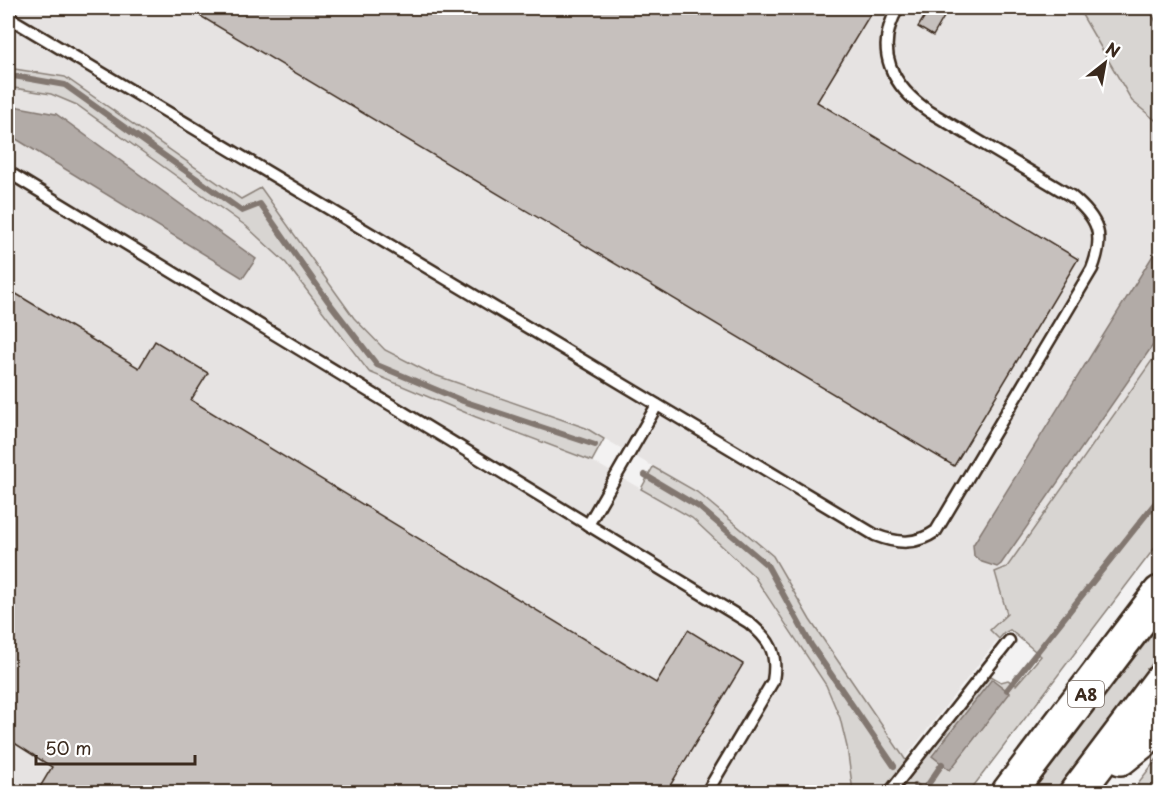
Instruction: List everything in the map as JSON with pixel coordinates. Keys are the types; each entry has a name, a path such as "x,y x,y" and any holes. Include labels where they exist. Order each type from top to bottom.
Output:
{"highway":[{"name":"A8","path":"1009,792 1051,740 1161,593"},
{"path":"1077,792 1161,682"},
{"path":"1077,792 1141,742 1161,723"}],"lane":[{"path":"8,17 875,535 904,543 936,531 1092,269 1099,245 1099,232 1094,218 1071,196 930,112 903,90 892,72 887,57 891,22 898,8"},
{"path":"8,172 748,622 766,638 770,645 775,670 770,688 707,792"},
{"path":"588,525 657,405"},
{"path":"890,792 1009,641"}],"shaded area":[{"path":"8,8 1078,8 1132,101 1160,124 1160,420 1003,633 905,758 810,620 773,556 697,492 586,428 432,374 385,350 241,199 65,77 8,68"},
{"path":"1078,8 1149,8 1160,30 1160,124 1132,101"},
{"path":"8,68 65,77 241,199 261,188 354,318 385,350 432,374 586,428 604,439 592,461 476,417 369,372 286,263 246,226 77,105 51,94 8,87"},
{"path":"8,87 51,94 77,105 246,226 286,263 369,372 476,417 592,461 692,518 754,576 826,685 840,718 847,747 853,792 8,792"},
{"path":"8,105 56,114 256,259 243,278 8,134"},
{"path":"1160,244 1160,335 1001,564 997,567 982,562 974,556 973,545"},
{"path":"1160,349 1160,541 969,792 896,792 991,676 1001,682 1008,680 1016,685 1041,656 1010,630 999,639 990,630 1007,614 995,572 1007,567"},
{"path":"653,467 697,492 773,556 810,620 907,762 883,792 853,792 847,747 840,718 826,685 754,576 692,518 641,489"},
{"path":"1160,624 1160,653 1054,792 1032,792"},
{"path":"992,679 1010,693 950,770 932,756"},
{"path":"1160,755 1160,792 1131,792"}],"building":[{"path":"187,8 874,8 817,102 1078,259 954,466"},
{"path":"930,8 945,15 933,36 918,27"},
{"path":"8,289 139,368 155,341 208,373 191,400 656,683 688,630 743,664 668,789 674,792 95,792 89,788 86,792 37,792 52,767 8,739"}],"waterway":[{"path":"8,75 65,85 242,211 260,204 328,301 377,365 463,401 595,445"},
{"path":"645,475 699,507 767,565 811,645 894,766"},
{"path":"1007,690 1160,497"},
{"path":"923,792 942,764"},
{"path":"915,785 924,792"}]}
